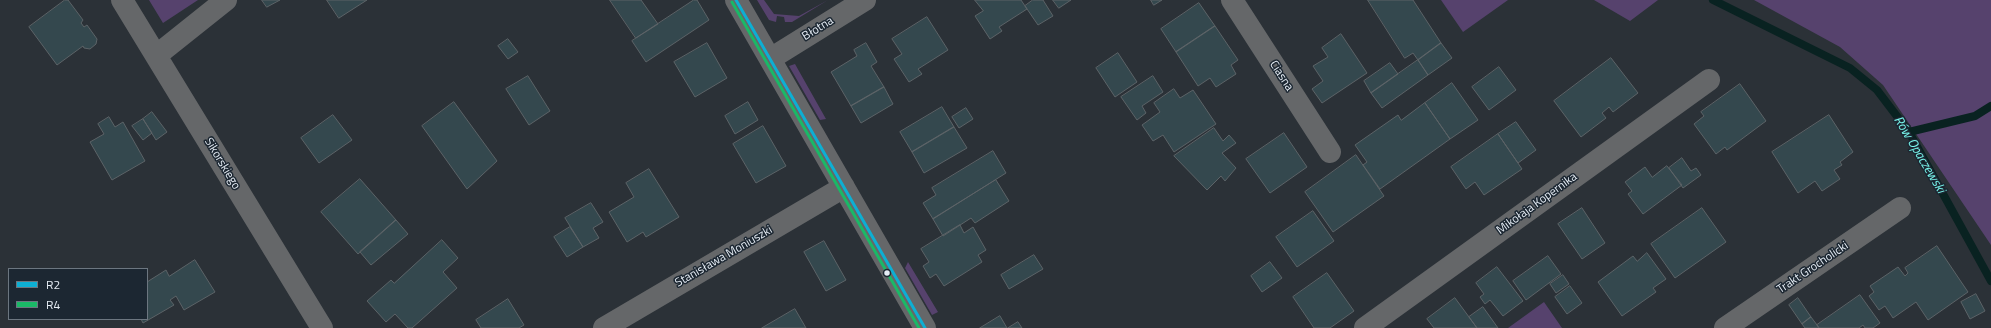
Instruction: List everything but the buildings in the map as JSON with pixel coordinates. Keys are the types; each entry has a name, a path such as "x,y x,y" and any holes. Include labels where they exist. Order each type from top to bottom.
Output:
{"street":[{"name":"Sikorskiego","path":"122,0 322,328"},
{"path":"156,55 226,0"},
{"path":"736,0 925,328"},
{"name":"Błotna","path":"770,59 866,0"},
{"name":"Ciasna","path":"1232,0 1330,152"},
{"name":"Mikołaja Kopernika","path":"1365,328 1709,80"},
{"name":"Stanisława Moniuszki","path":"604,328 844,187"},
{"name":"Trakt Grocholicki","path":"1725,328 1900,208"}],"shaded area":[{"path":"149,0 198,0 163,23"},
{"path":"757,0 764,0 774,14 799,16 828,0 792,22 785,22 784,17 777,16 776,22 769,20"},
{"path":"1441,0 1508,0 1463,32"},
{"path":"1594,0 1658,0 1630,21"},
{"path":"1754,0 1991,0 1991,245 1883,85 1840,47"},
{"path":"795,64 826,119 820,120 789,66"},
{"path":"908,262 938,312 932,315 905,268"},
{"path":"1544,302 1562,328 1508,328"}],"waterway":[{"name":"Rów Opaczewski","path":"1713,0 1850,68 1877,90 1909,132 1991,281"},
{"path":"1909,132 1975,116 1991,106"}],"transit line":[{"name":"R2","path":"736,0 925,328"},
{"name":"R4","path":"732,2 919,328"}]}
